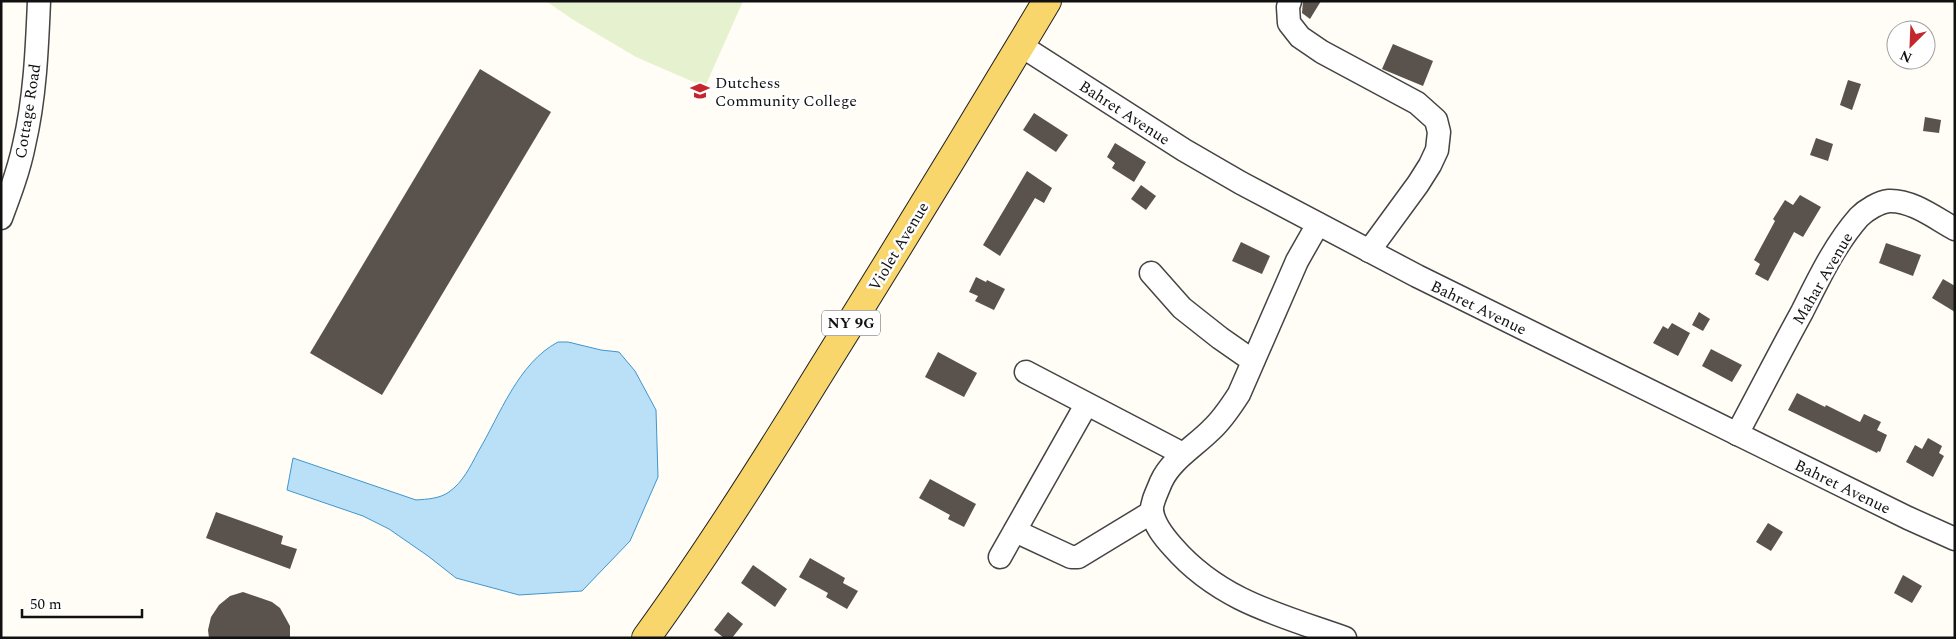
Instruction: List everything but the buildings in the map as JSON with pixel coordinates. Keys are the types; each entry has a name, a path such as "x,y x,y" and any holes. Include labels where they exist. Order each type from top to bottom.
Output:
{"main road":[{"name":"Violet Avenue","path":"646,638 692,575 762,467 892,258 1046,1"}],"street":[{"name":"Cottage Road","path":"1,218 18,169 24,144 34,84 39,1"},
{"path":"1290,1 1288,7 1290,23 1300,37 1322,52 1417,103 1436,120 1439,132 1437,150 1430,166 1369,251"},
{"name":"Bahret Avenue","path":"1020,45 1184,150 1369,251 1737,434 1955,539"},
{"name":"Mahar Avenue","path":"1737,434 1814,287 1844,237 1861,216 1876,205 1888,201 1902,202 1925,211 1955,229"},
{"path":"1318,224 1297,261 1239,394 1227,413 1211,430 1183,454 1162,481 1152,506 1152,512 1157,526 1166,540 1188,565 1218,588 1254,606 1345,638"},
{"path":"1151,273 1182,308 1220,338 1254,361"},
{"path":"1026,372 1183,454"},
{"path":"1000,558 1086,405"},
{"path":"1015,531 1071,557 1078,557 1152,512"}],"green space":[{"path":"546,1 743,1 705,87 636,57 572,19"}],"water":[{"path":"558,342 568,342 601,350 619,352 635,371 656,410 658,477 630,541 582,591 519,595 456,578 389,529 363,516 287,490 293,458 416,500 445,494 454,488 466,474 502,406 521,376 544,351"}],"place":[{"name":"Dutchess Community College","path":"700,91"}]}
